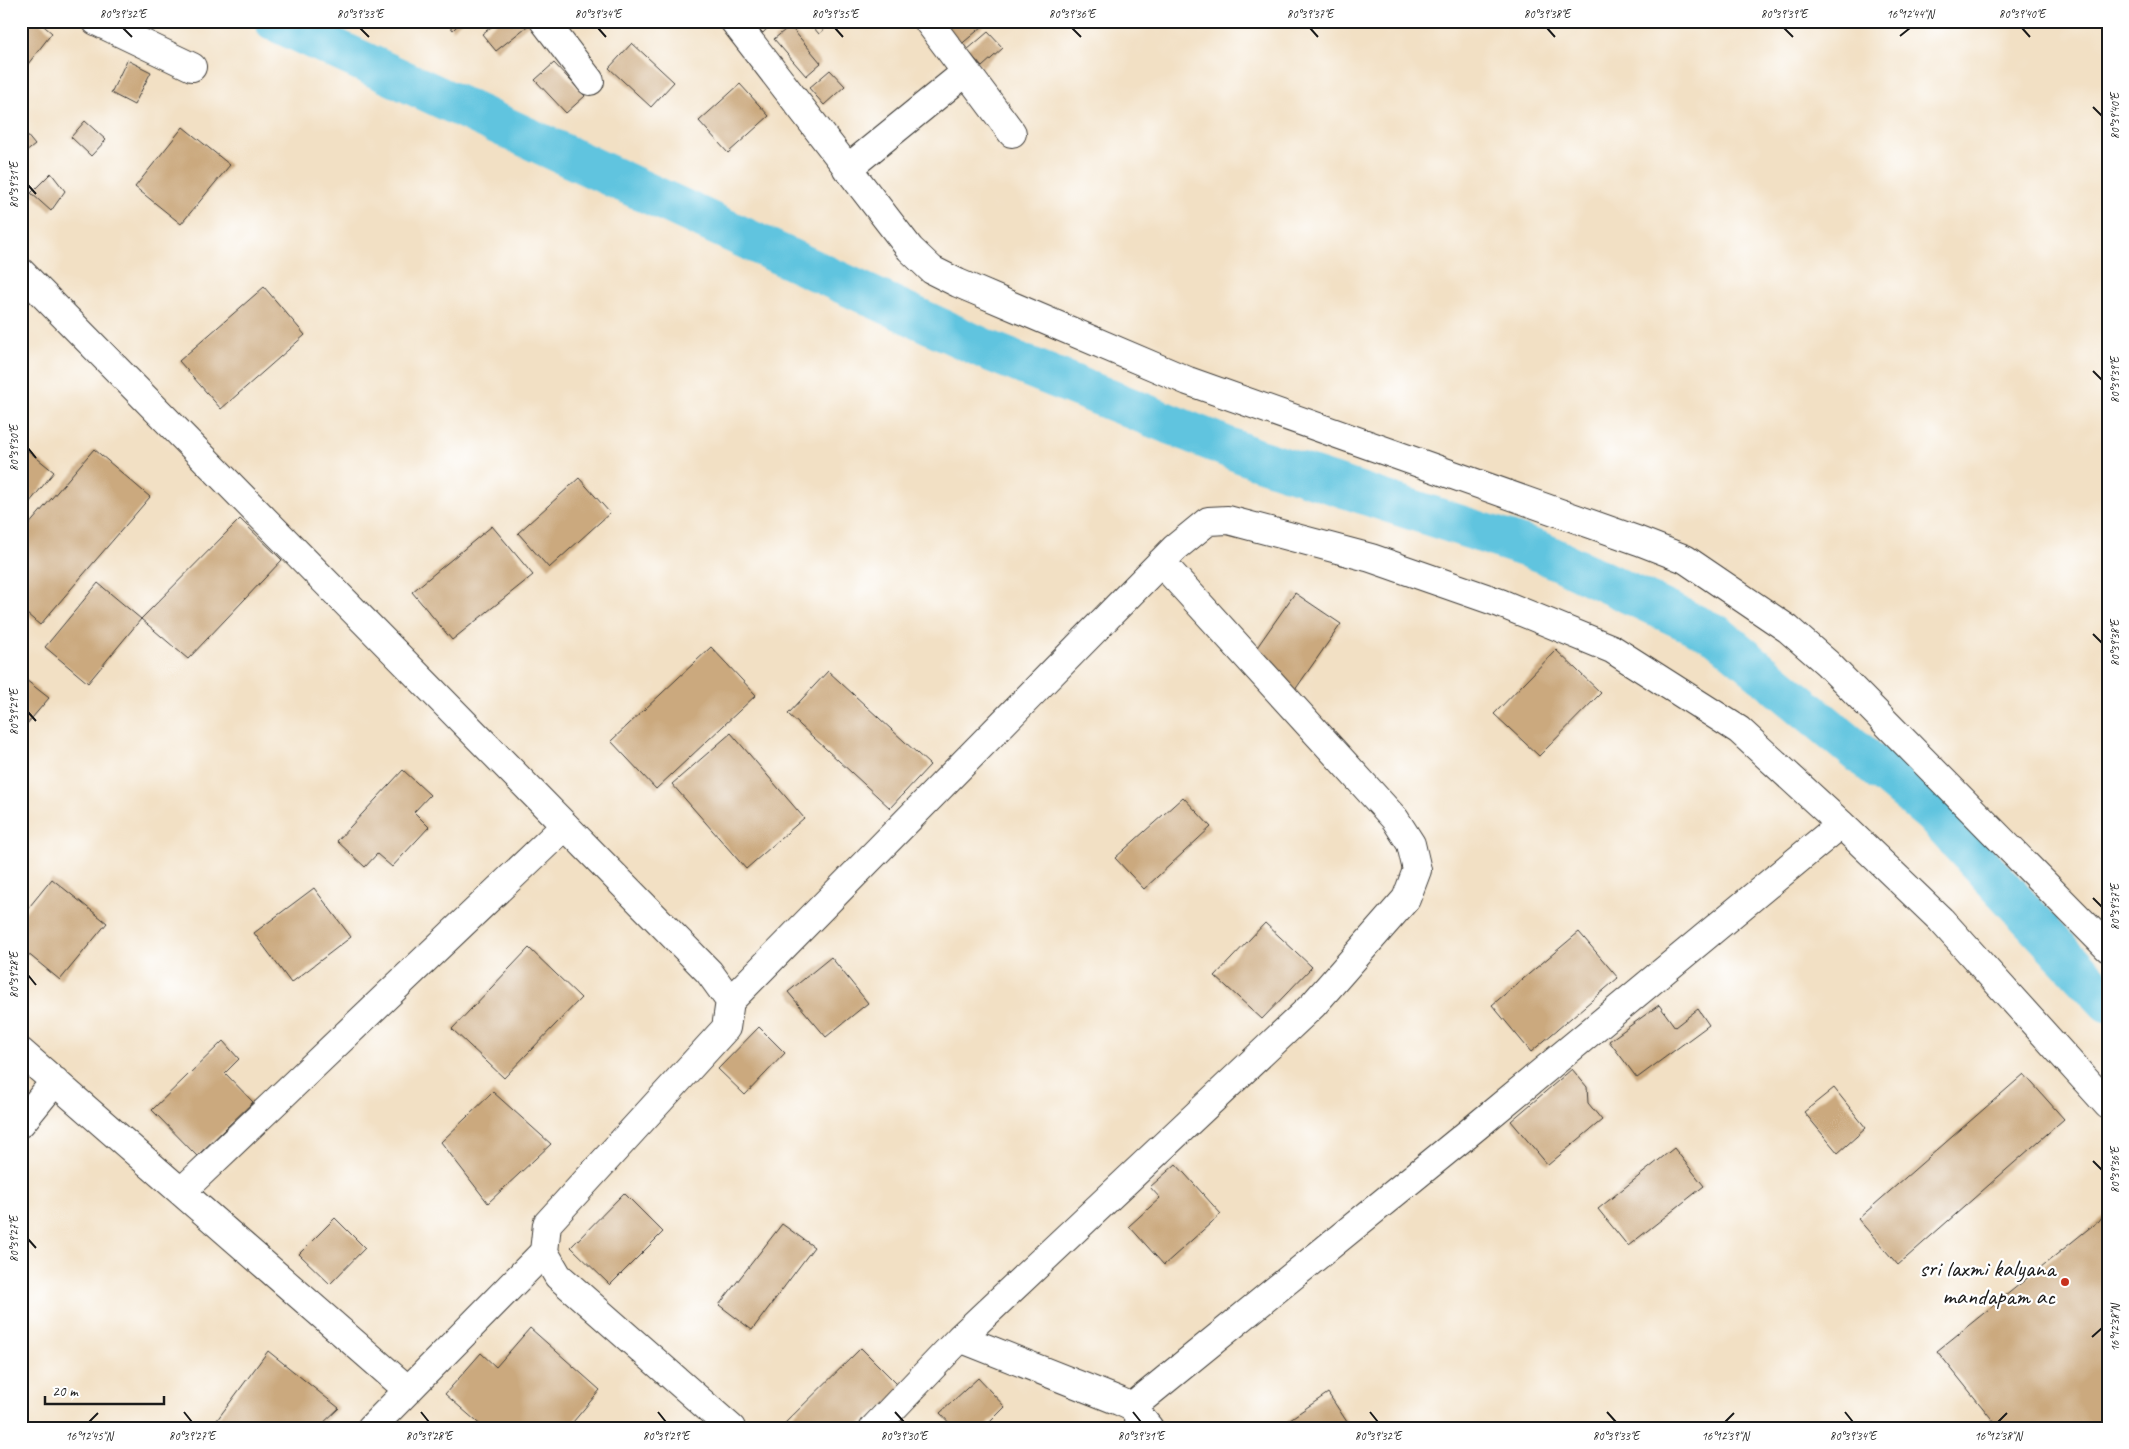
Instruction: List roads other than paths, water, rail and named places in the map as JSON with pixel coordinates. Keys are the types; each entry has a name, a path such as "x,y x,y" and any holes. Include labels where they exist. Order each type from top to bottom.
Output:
{"street":[{"path":"96,21 192,67"},
{"path":"544,21 590,81"},
{"path":"734,21 910,249 932,270 958,284 1188,381 1629,537 1685,559 1788,629 1826,663 2108,948"},
{"path":"928,21 1012,133"},
{"path":"847,169 966,72"},
{"path":"21,272 709,972 730,1001"},
{"path":"731,1428 558,1276 544,1252 547,1224 726,1028 730,1001 1161,562 1208,521 1228,520 1371,558 1500,603 1612,649 1739,730 1842,824 1941,920 2108,1105"},
{"path":"874,1428 960,1338 1313,1005 1406,899 1417,870 1411,844 1395,819 1161,562"},
{"path":"1132,1407 1477,1126 1842,824"},
{"path":"182,1192 565,826"},
{"path":"21,1052 408,1390"},
{"path":"21,1123 55,1080"},
{"path":"371,1428 544,1252"},
{"path":"960,1338 1132,1407 1149,1428"}],"waterway":[{"path":"275,21 987,350 1254,458 1541,552 1717,635 1933,814 2108,1002"}],"place":[{"name":"sri laxmi kalyana mandapam ac","path":"2065,1282"}]}
